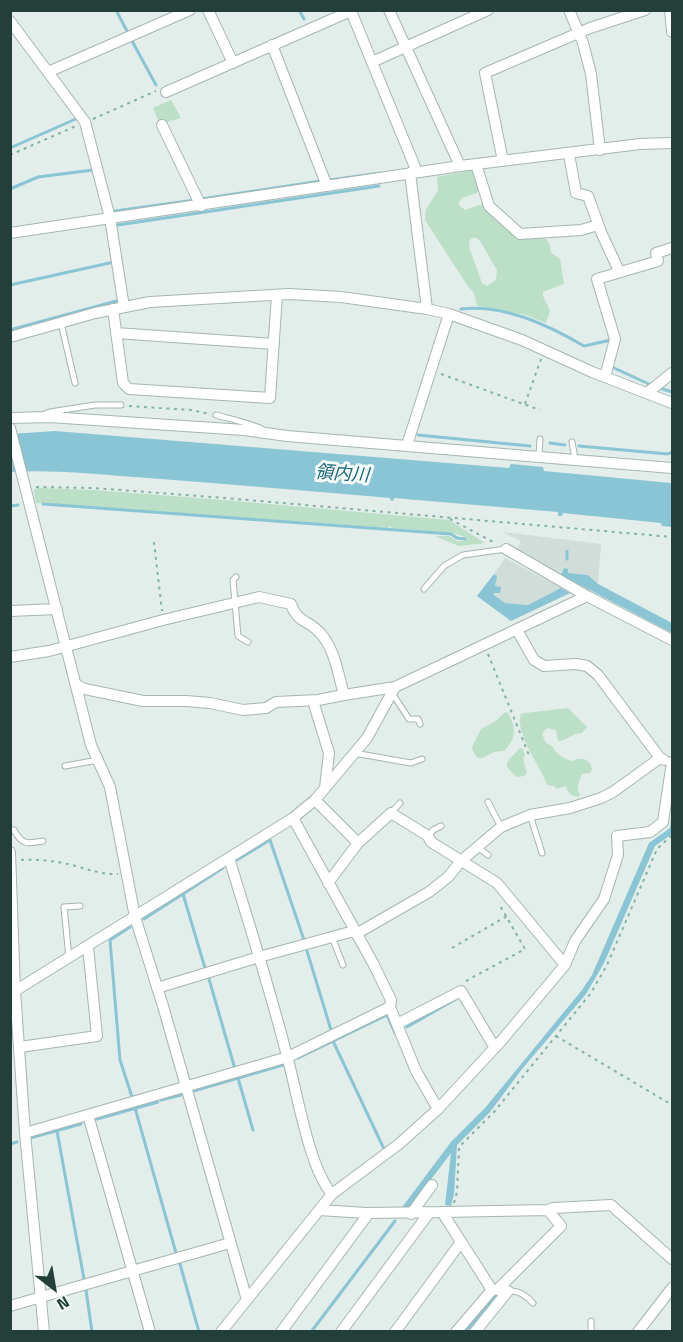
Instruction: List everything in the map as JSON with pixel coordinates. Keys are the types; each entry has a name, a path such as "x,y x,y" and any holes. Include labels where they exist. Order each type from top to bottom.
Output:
{"street":[{"path":"48,72 190,10"},
{"path":"208,10 233,63"},
{"path":"389,10 460,166"},
{"path":"372,62 488,10"},
{"path":"569,10 579,33 591,74 600,150"},
{"path":"503,160 485,73 579,33 645,10"},
{"path":"670,10 672,32"},
{"path":"166,92 351,11 413,173 427,309"},
{"path":"10,21 85,122 110,218 118,308 116,333 123,382 129,389 270,398 277,295"},
{"path":"272,45 327,186"},
{"path":"162,124 201,206"},
{"path":"10,233 503,160 640,144 672,143"},
{"path":"569,154 576,193 588,196 598,225 619,271"},
{"path":"476,164 489,206 520,234 581,230 598,225"},
{"path":"605,377 615,339 597,279 658,261 656,253 672,248"},
{"path":"10,337 118,308 171,300 277,295 341,297 449,314 522,340 605,377 672,403"},
{"path":"407,445 449,314"},
{"path":"116,333 274,344"},
{"path":"647,393 672,373"},
{"path":"10,418 40,417 266,433 672,468"},
{"path":"10,428 92,745 110,787 135,917 247,1300"},
{"path":"506,549 587,596 672,640"},
{"path":"76,684 85,689 143,701 210,703 243,710 266,708 276,702 313,701 393,690 587,596"},
{"path":"10,657 49,651 259,597 291,604 295,616 319,631 328,644 344,695"},
{"path":"10,611 57,609"},
{"path":"221,1332 332,1194 399,1144 438,1108 495,1048 565,966 575,940 604,899 618,855 617,836 650,832 663,822 672,763 660,758 598,675 587,666 576,664 544,666 534,660 517,630"},
{"path":"13,993 293,818 315,800 367,738 393,690"},
{"path":"313,701 329,753 325,789"},
{"path":"157,988 259,957 355,933 429,892 448,877 477,846 501,827 530,816 570,808 601,798 660,758"},
{"path":"315,800 358,843"},
{"path":"328,883 358,843 391,813 428,836 431,842 497,883 565,966"},
{"path":"293,818 391,1000 390,1007 416,1071 438,1108"},
{"path":"11,857 13,993 20,1047 25,1132 44,1332"},
{"path":"229,858 288,1057 314,1160 325,1186 332,1194"},
{"path":"20,1047 97,1036 88,947"},
{"path":"397,1024 461,990 495,1048"},
{"path":"25,1132 288,1057 390,1007"},
{"path":"88,1115 150,1332"},
{"path":"411,1214 432,1185"},
{"path":"319,1210 411,1214 548,1210 611,1205 672,1259"},
{"path":"456,1332 561,1226 548,1210"},
{"path":"447,1212 461,1242 499,1290"},
{"path":"281,1332 369,1213"},
{"path":"341,1332 429,1213"},
{"path":"395,1332 461,1242"},
{"path":"10,1306 230,1243"},
{"path":"638,1332 672,1288"},
{"path":"475,1332 499,1290"}],"lane":[{"path":"61,323 75,383"},
{"path":"40,417 50,412 95,405 121,405"},
{"path":"216,415 246,425 258,426 266,433"},
{"path":"539,456 540,439"},
{"path":"572,442 574,459"},
{"path":"424,589 444,566 463,555 506,549"},
{"path":"236,577 233,580 238,636 248,642"},
{"path":"393,690 409,719 418,719 420,724"},
{"path":"354,753 411,763 422,759"},
{"path":"65,766 98,760"},
{"path":"488,802 501,827"},
{"path":"391,813 400,803"},
{"path":"530,816 542,853"},
{"path":"428,836 432,830 441,826"},
{"path":"10,830 14,830 19,839 30,844 43,841"},
{"path":"477,846 488,855"},
{"path":"69,958 64,907 80,906"},
{"path":"332,937 343,965"},
{"path":"499,1290 514,1290 525,1295 532,1303"},
{"path":"591,1322 591,1332"}],"path":[{"path":"525,404 544,351"},
{"path":"431,370 540,410"},
{"path":"121,405 191,410 216,415"},
{"path":"26,486 118,490 672,537"},
{"path":"449,518 506,549"},
{"path":"154,542 163,620"},
{"path":"484,645 529,754"},
{"path":"447,1212 457,1196 459,1147 494,1112 596,984 607,965 657,849 672,835"},
{"path":"11,857 51,861 109,875 127,873"},
{"path":"461,990 462,984 525,950 495,896 497,883"},
{"path":"452,948 507,916"},
{"path":"556,1036 672,1105"}],"shaded area":[{"path":"503,532 601,544 598,584 588,575 568,573 568,569 561,575 517,549 521,541"},
{"path":"505,558 561,588 528,605 505,603 494,595 500,587 495,586 494,574"}],"green space":[{"path":"171,100 181,118 164,123 159,122 153,108"},
{"path":"472,170 475,172 479,190 477,193 462,198 458,204 465,210 483,204 514,234 538,236 547,240 551,253 560,259 564,284 543,292 550,311 546,323 526,315 477,306 474,293 425,220 426,209 438,191 437,177","holes":["477,238 497,270 496,280 487,286 482,283 470,250 469,241"]},
{"path":"37,488 224,500 449,520 485,543 459,546 435,536 449,536 457,541 465,541 465,537 453,533 391,528 391,526 387,528 36,503 34,490"},
{"path":"568,708 587,727 582,733 558,741 556,730 547,728 542,734 546,743 563,757 571,761 584,759 591,765 590,773 582,774 578,790 580,797 571,794 566,786 557,789 547,785 521,730 521,714"},
{"path":"505,712 508,713 514,729 511,742 504,751 479,758 472,747 481,729 496,721"},
{"path":"520,748 523,749 525,755 523,759 527,773 517,777 508,769 507,763"}],"water":[{"name":"領内川","path":"55,431 509,468 511,464 543,467 544,471 671,483 672,480 672,527 662,526 661,523 563,513 562,516 558,516 558,512 394,498 391,501 390,498 80,473 11,472 11,434"},
{"path":"564,568 568,569 568,573 588,575 598,584 672,623 672,633 561,575"},
{"path":"494,574 497,576 495,586 501,587 500,593 494,593 494,595 505,603 528,605 561,588 570,593 511,621 477,596"},
{"path":"672,809 672,834 655,846 604,963 586,994 522,1069 490,1112 457,1145 454,1194 451,1206 445,1205 451,1153 407,1211 400,1210 451,1142 485,1108 582,990 592,975 649,843 670,828"}],"waterway":[{"path":"116,10 128,33"},
{"path":"299,10 304,19"},
{"path":"132,41 156,85"},
{"path":"10,148 78,118"},
{"path":"10,189 38,177 93,170"},
{"path":"330,180 381,173"},
{"path":"201,199 321,181"},
{"path":"118,225 379,186"},
{"path":"115,211 195,200"},
{"path":"10,285 114,262"},
{"path":"10,330 120,299"},
{"path":"461,309 477,308 509,313 541,324 584,346 611,340"},
{"path":"612,367 651,385"},
{"path":"660,388 672,392"},
{"path":"418,435 530,446"},
{"path":"550,443 565,445"},
{"path":"579,446 668,454 672,452"},
{"path":"43,504 451,534 465,539"},
{"path":"10,506 18,505"},
{"path":"567,551 567,559"},
{"path":"237,860 270,840 304,940"},
{"path":"144,919 223,868"},
{"path":"183,894 205,968"},
{"path":"130,927 110,940 120,1060 132,1097"},
{"path":"307,951 331,1030"},
{"path":"209,979 235,1069"},
{"path":"407,1027 456,999"},
{"path":"298,1058 387,1015 395,1033"},
{"path":"333,1041 384,1149"},
{"path":"190,1092 283,1065"},
{"path":"238,1078 253,1130"},
{"path":"161,1100 181,1095"},
{"path":"97,1119 158,1102"},
{"path":"135,1108 176,1253"},
{"path":"30,1138 81,1124"},
{"path":"57,1131 84,1279"},
{"path":"10,1144 17,1142"},
{"path":"311,1332 395,1221"},
{"path":"180,1264 199,1332"},
{"path":"86,1290 92,1332"},
{"path":"465,1332 496,1296"}]}
